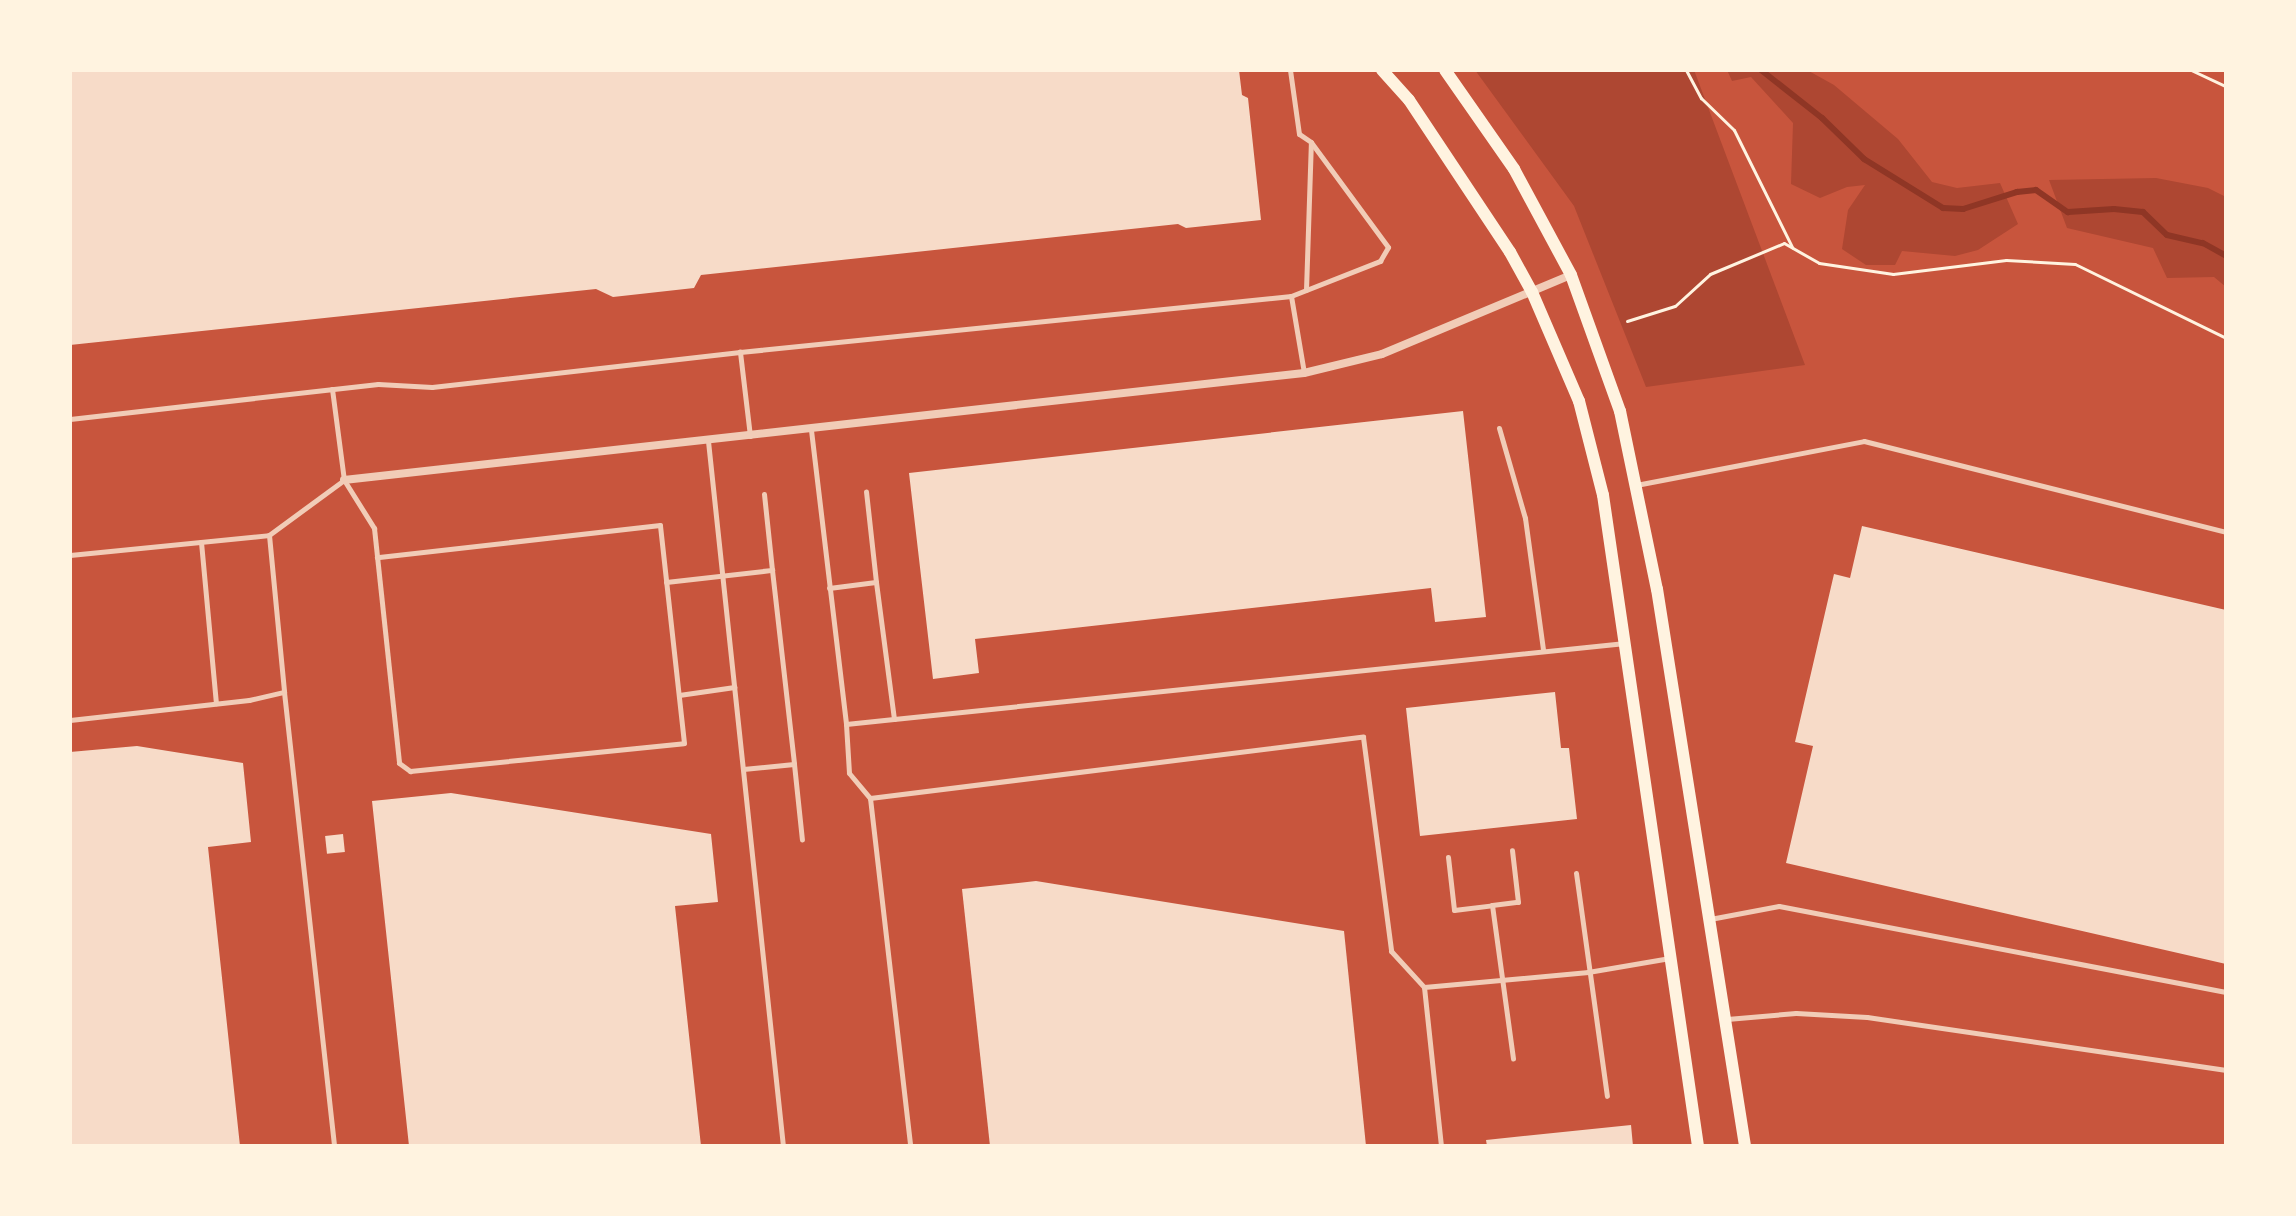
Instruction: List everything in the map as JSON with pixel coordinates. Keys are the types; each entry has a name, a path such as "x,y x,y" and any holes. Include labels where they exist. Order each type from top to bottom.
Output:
{"main road":[{"path":"1382,70 1409,100 1474,193 1532,292 1579,401 1603,495 1698,1146"},
{"path":"1445,70 1514,169 1571,275 1620,411 1636,485 1710,919 1745,1146"}],"street":[{"path":"344,480 1304,373 1382,354 1571,275"}],"lane":[{"path":"70,419 378,384 432,387 1291,296 1380,261 1388,247 1311,142 1299,134 1290,70"},
{"path":"1306,290 1311,142"},
{"path":"1291,296 1304,373"},
{"path":"740,352 750,437"},
{"path":"332,389 344,480 374,528 377,557 399,763 410,771 684,743 660,525 377,557"},
{"path":"1499,428 1525,518 1543,650"},
{"path":"811,430 846,724 849,773 870,798 910,1146"},
{"path":"708,441 783,1146"},
{"path":"1636,485 1864,441 2226,532"},
{"path":"70,555 269,535 344,480"},
{"path":"866,492 894,719"},
{"path":"764,494 802,840"},
{"path":"269,535 334,1146"},
{"path":"201,542 216,703"},
{"path":"666,582 772,570"},
{"path":"829,588 876,582"},
{"path":"846,724 1626,643"},
{"path":"679,695 734,687"},
{"path":"70,720 284,692"},
{"path":"870,798 1363,737 1391,951 1424,987 1441,1146"},
{"path":"743,769 794,764"},
{"path":"1448,857 1454,910 1518,902 1512,850"},
{"path":"1576,873 1607,1096"},
{"path":"1492,905 1513,1059"},
{"path":"1710,919 1779,906 2226,992"},
{"path":"1424,987 1588,972 1670,958"},
{"path":"1726,1020 1796,1013 1867,1017 2226,1070"}],"path":[{"path":"1686,70 1701,98 1734,130 1792,248"},
{"path":"2191,70 2226,86"},
{"path":"1627,321 1675,306 1710,274 1784,243 1819,263 1893,274 2006,260 2075,264 2226,338"}],"shaded area":[{"path":"1475,70 1694,70 1805,365 1646,387 1574,206"},
{"path":"1727,70 1807,70 1834,85 1898,139 1932,182 1957,188 2000,183 2018,224 1978,250 1955,256 1902,251 1895,265 1866,265 1842,249 1848,210 1865,185 1847,187 1820,198 1791,184 1793,123 1751,77 1732,81"},
{"path":"2156,178 2208,188 2226,197 2226,287 2214,277 2167,278 2153,248 2067,228 2049,180"}],"building":[{"path":"70,70 1239,70 1242,95 1248,98 1261,220 1186,228 1178,224 701,275 694,288 613,297 596,289 70,345"},
{"path":"1463,411 1486,617 1435,622 1431,588 975,639 979,673 933,679 909,473"},
{"path":"1862,526 2226,610 2226,964 1786,863 1813,746 1795,742 1834,574 1850,578"},
{"path":"1555,692 1561,748 1569,748 1577,819 1420,836 1406,708"},
{"path":"137,746 243,763 251,842 208,847 240,1146 70,1146 70,752"},
{"path":"451,793 711,834 718,902 675,906 701,1146 409,1146 372,801"},
{"path":"343,834 345,852 327,854 325,836"},
{"path":"1036,881 1344,931 1366,1146 990,1146 962,889"},
{"path":"1631,1125 1633,1146 1487,1146 1486,1140"}],"waterway":[{"path":"1761,70 1822,118 1864,159 1943,208 1963,209 2017,192 2036,190 2068,212 2114,209 2143,212 2167,235 2203,243 2226,256"}]}
